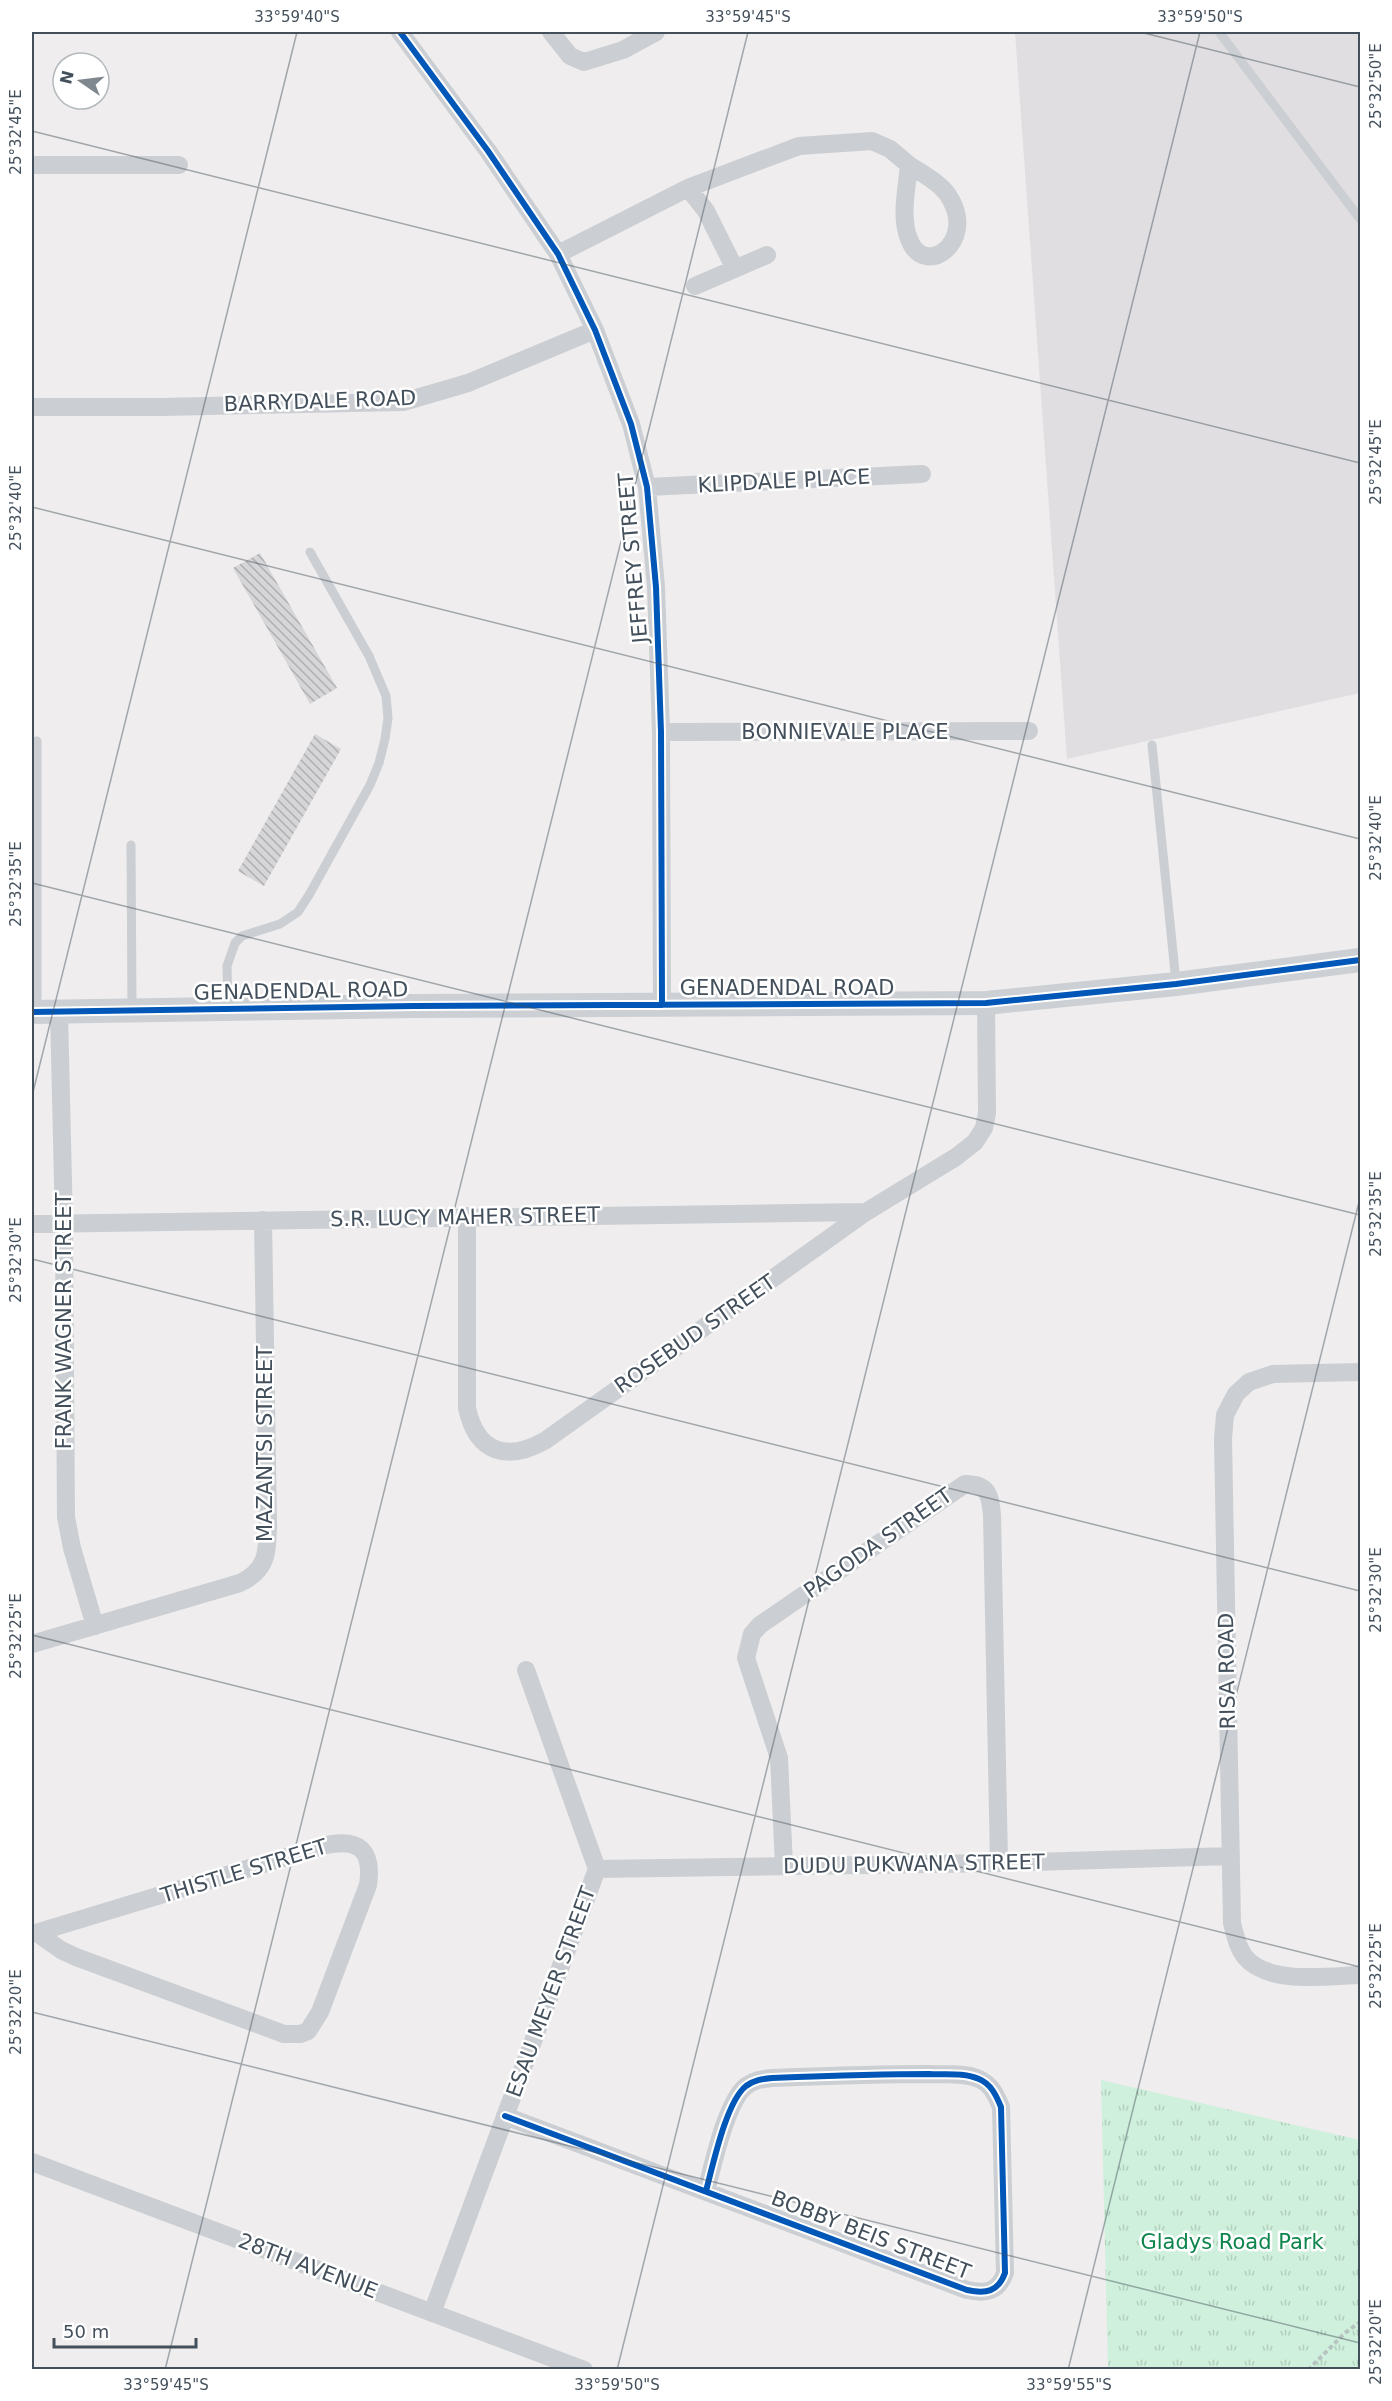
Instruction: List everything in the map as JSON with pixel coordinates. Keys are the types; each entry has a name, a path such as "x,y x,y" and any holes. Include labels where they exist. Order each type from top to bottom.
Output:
{"street":[{"path":"551,32 570,56 584,62 612,54 656,32"},
{"name":"JEFFREY STREET","path":"407,34 558,254 596,330 631,424 647,487 656,587 661,732 662,1005"},
{"path":"558,254 688,188 806,145 872,141 890,149 939,185 951,199 956,212 957,228 954,241 946,251 935,255 922,254 913,248 908,236 905,223 909,165"},
{"path":"32,165 179,165"},
{"path":"688,188 706,212 735,269"},
{"path":"695,286 767,255"},
{"name":"BARRYDALE ROAD","path":"32,407 403,402 468,383 596,330"},
{"name":"KLIPDALE PLACE","path":"647,487 922,474"},
{"name":"BONNIEVALE PLACE","path":"661,732 1029,731"},
{"name":"GENADENDAL ROAD","path":"43,1012 228,1008 986,1003 1176,984 1360,960"},
{"name":"ROSEBUD STREET","path":"468,1216 468,1408 477,1436 489,1446 504,1451 530,1449 546,1440 866,1212 956,1157 975,1142 984,1128 987,1113 986,1003"},
{"name":"FRANK WAGNER STREET","path":"43,1012 64,1224 66,1518 72,1548 95,1626"},
{"name":"S.R. LUCY MAHER STREET","path":"64,1224 468,1216 866,1212"},
{"name":"MAZANTSI STREET","path":"32,1644 240,1583 260,1569 265,1558 268,1526 263,1220"},
{"path":"32,1224 64,1224"},
{"name":"RISA ROAD","path":"1360,1372 1273,1374 1249,1382 1236,1394 1225,1415 1223,1439 1232,1923 1236,1941 1244,1956 1256,1968 1272,1974 1360,1975"},
{"name":"PAGODA STREET","path":"784,1866 778,1758 746,1658 752,1634 760,1624 965,1484 975,1484 984,1488 990,1497 992,1515 999,1863"},
{"name":"ESAU MEYER STREET","path":"432,2313 597,1869 526,1670"},
{"name":"THISTLE STREET","path":"341,1842 352,1844 362,1849 368,1857 370,1869 368,1885 320,2012 308,2031 300,2034 284,2034 76,1957 34,1933 326,1845 341,1842"},
{"name":"DUDU PUKWANA STREET","path":"597,1869 999,1863 1231,1856"},
{"name":"BOBBY BEIS STREET","path":"505,2116 967,2290 982,2293 993,2291 1002,2282 1005,2273 1001,2107 990,2086 968,2075 911,2074 772,2078 753,2081 737,2095 723,2131 706,2191"},
{"name":"28TH AVENUE","path":"32,2162 584,2370"}],"lane":[{"path":"1219,32 1360,219"},
{"path":"228,1008 227,966 235,943 242,936 280,924 297,912 309,895 370,785 385,739 388,718 386,696 369,656 310,552"},
{"path":"37,741 43,1012"},
{"path":"1152,745 1176,984"},
{"path":"131,845 132,1010"}],"path":[{"path":"1308,2370 1345,2333 1360,2322"}],"shaded area":[{"path":"1015,32 1360,32 1360,693 1067,759"}],"green space":[{"name":"Gladys Road Park","path":"1101,2080 1360,2140 1360,2369 1108,2369"}],"building":[{"path":"260,553 337,688 310,704 233,568"},
{"path":"315,734 341,749 264,886 238,871"}],"cycle path":[{"path":"400,32 488,151 558,254 595,330 631,424 647,487 656,587 661,732 662,1005"},
{"path":"32,1012 414,1006 986,1003 1176,984 1360,960"},
{"path":"505,2116 967,2290 980,2292 995,2288 1005,2273 1001,2107 990,2087 983,2081 967,2075 772,2078 752,2082 739,2094 726,2119 706,2191"}]}
